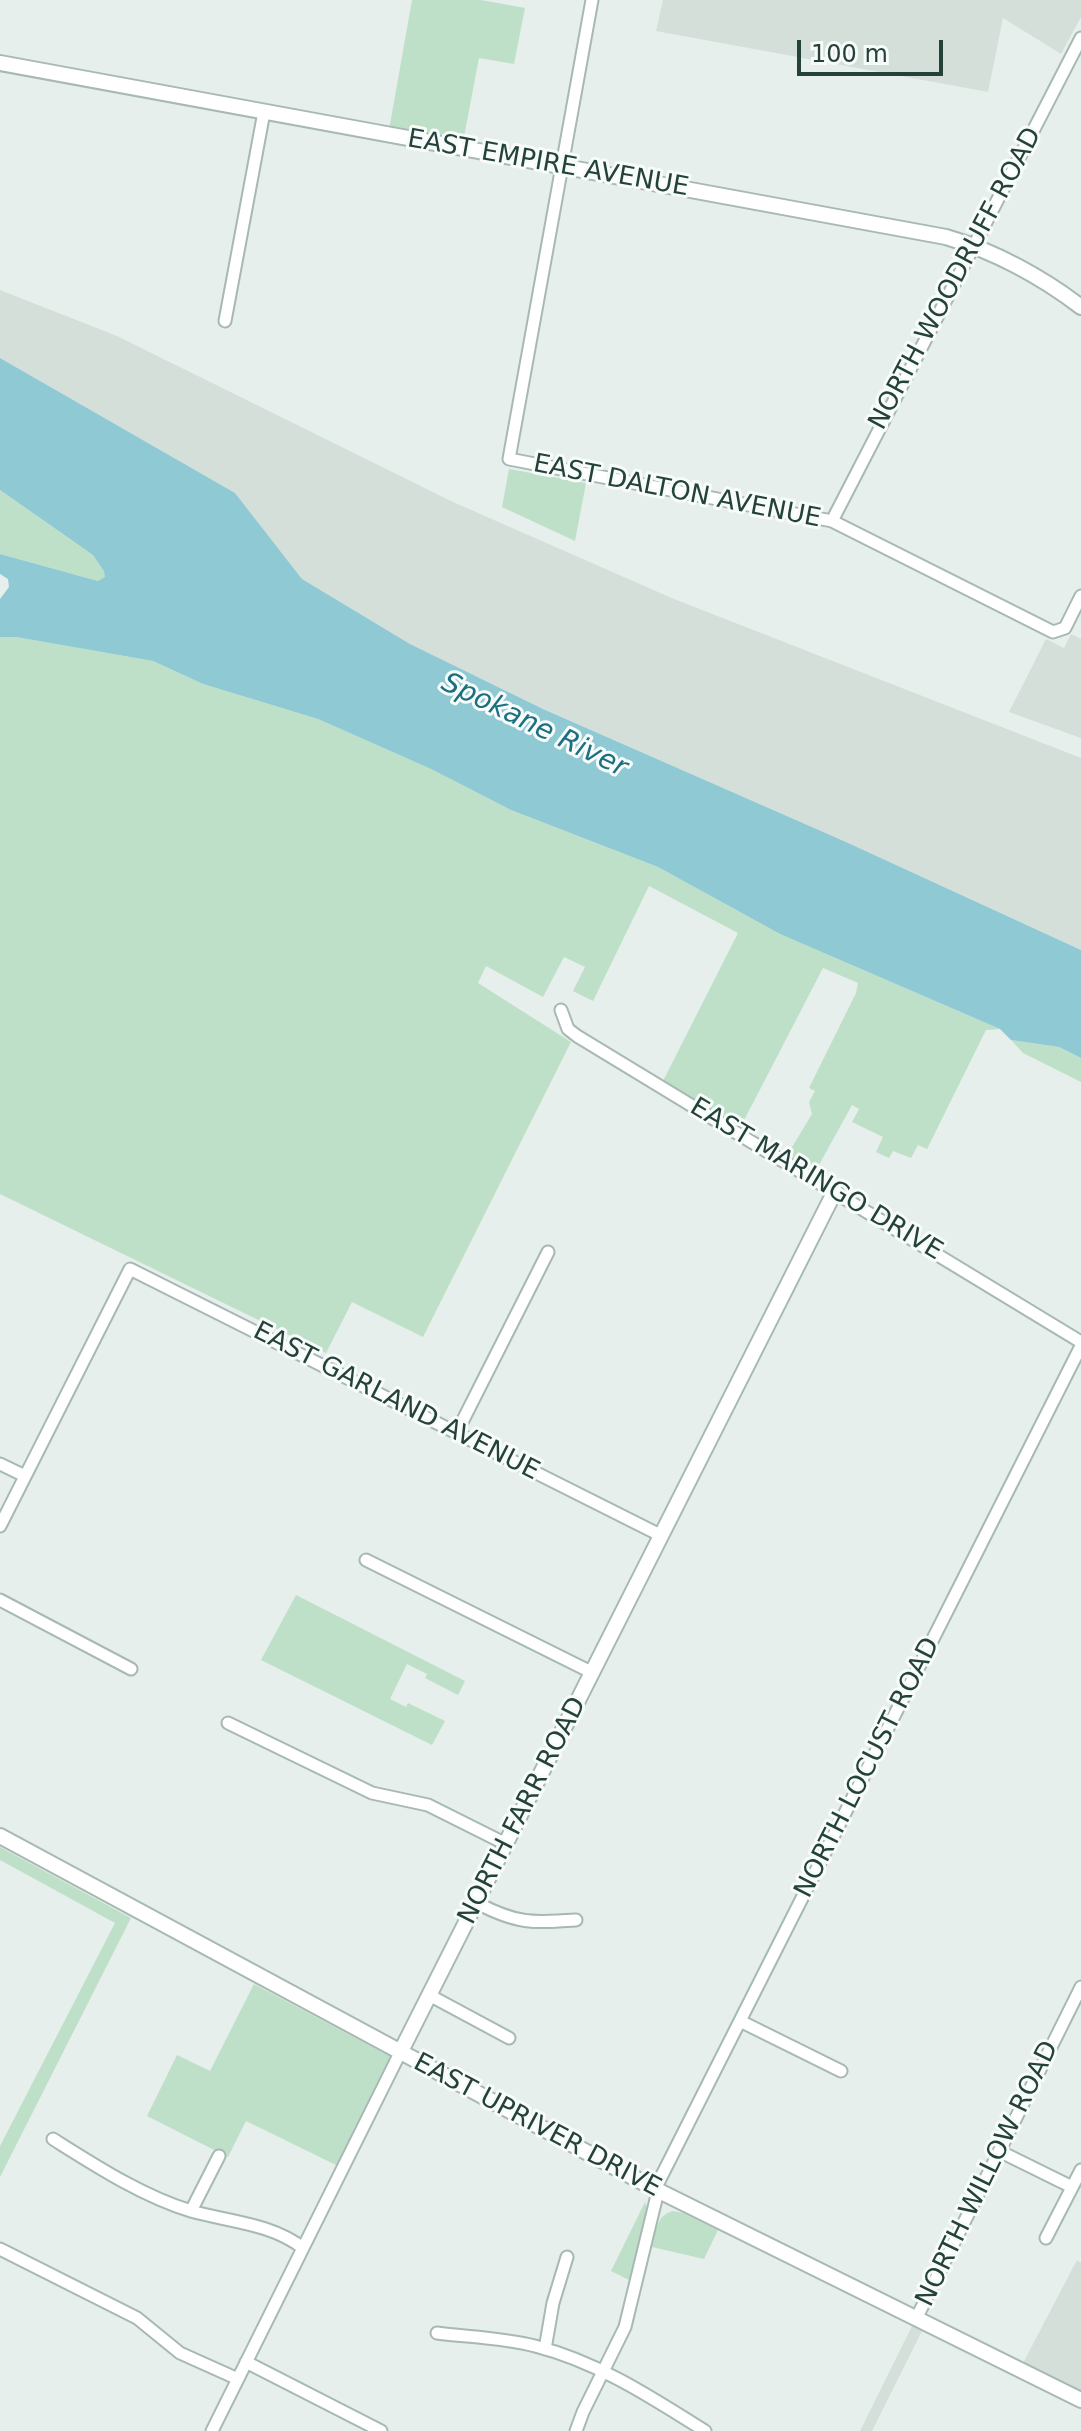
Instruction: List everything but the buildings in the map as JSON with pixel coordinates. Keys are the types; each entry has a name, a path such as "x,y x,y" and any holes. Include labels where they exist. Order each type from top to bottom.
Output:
{"street":[{"path":"562,167 592,0"},
{"name":"NORTH WOODRUFF ROAD","path":"832,521 1081,38"},
{"name":"EAST EMPIRE AVENUE","path":"0,63 931,234 972,246 1038,279 1081,307"},
{"path":"225,321 264,112"},
{"name":"EAST DALTON AVENUE","path":"562,167 509,459 832,521 1046,629 1060,631 1069,621 1081,596"},
{"name":"EAST MARINGO DRIVE","path":"561,1010 568,1029 577,1036 1081,1344"},
{"name":"NORTH FARR ROAD","path":"212,2431 835,1191"},
{"path":"457,1432 548,1252"},
{"name":"EAST GARLAND AVENUE","path":"25,1476 130,1269 662,1536"},
{"name":"NORTH LOCUST ROAD","path":"576,2431 625,2327 656,2190 1081,1344"},
{"path":"0,1464 25,1476 0,1526"},
{"path":"366,1560 593,1673"},
{"path":"0,1600 131,1669"},
{"path":"228,1723 372,1793 428,1805 506,1844"},
{"name":"EAST UPRIVER DRIVE","path":"0,1836 656,2190 1081,2400"},
{"path":"477,1903 503,1917 524,1922 576,1920"},
{"name":"NORTH WILLOW ROAD","path":"916,2319 1081,1987"},
{"path":"429,1995 509,2038"},
{"path":"740,2021 841,2071"},
{"path":"53,2139 124,2181 191,2211 275,2231 303,2248"},
{"path":"999,2151 1072,2187"},
{"path":"191,2211 219,2156"},
{"path":"1046,2238 1081,2170"},
{"path":"0,2249 137,2318 180,2353 238,2379"},
{"path":"545,2349 553,2303 567,2257"},
{"path":"437,2333 545,2349 627,2382 705,2431"},
{"path":"246,2362 381,2431"}],"shaded area":[{"path":"663,0 1081,0 1081,17 1061,54 1003,18 988,92 656,31"},
{"path":"0,290 117,336 453,502 674,599 1081,758 1081,950 846,842 543,709 410,644 302,579 235,493 0,358"},
{"path":"1071,634 1081,639 1081,738 1009,712 1046,639 1064,648"},
{"path":"1077,2260 1081,2263 1081,2392 1023,2363"},
{"path":"912,2326 922,2331 872,2431 860,2431"}],"green space":[{"path":"412,0 481,0 525,8 514,64 479,58 463,142 389,130"},
{"path":"509,469 586,483 575,541 502,507"},
{"path":"0,490 93,555 105,571 105,578 98,581 0,554"},
{"path":"0,637 16,637 153,661 203,684 318,719 431,769 511,810 658,867 780,934 1000,1029 986,1030 927,1149 918,1145 911,1158 893,1151 889,1158 876,1152 883,1137 852,1122 859,1109 852,1105 814,1174 786,1157 812,1114 809,1102 815,1091 809,1088 856,993 858,983 823,968 739,1130 662,1083 738,933 649,886 593,1001 573,991 585,967 564,957 543,997 486,966 478,983 571,1042 423,1337 352,1302 326,1353 0,1194"},
{"path":"1011,1040 1059,1047 1081,1058 1081,1082 1023,1053"},
{"path":"296,1595 465,1681 458,1695 425,1678 427,1674 407,1664 390,1699 406,1707 408,1703 445,1721 432,1745 261,1660"},
{"path":"0,1847 131,1918 0,2177 0,2146 115,1923 0,1860"},
{"path":"254,1984 393,2058 338,2166 246,2121 228,2157 147,2116 177,2055 210,2071"},
{"path":"645,2202 647,2208 629,2280 611,2271"},
{"path":"673,2211 718,2230 704,2259 652,2247 660,2220"}],"water":[{"name":"Spokane River","path":"0,358 235,493 302,579 410,644 543,709 846,842 1081,950 1081,1058 1059,1047 1011,1040 1000,1029 780,934 658,867 511,810 431,769 318,719 203,684 153,661 16,637 0,637 0,599 9,587 8,579 0,574 0,554 98,581 105,577 93,555 0,490"}]}
